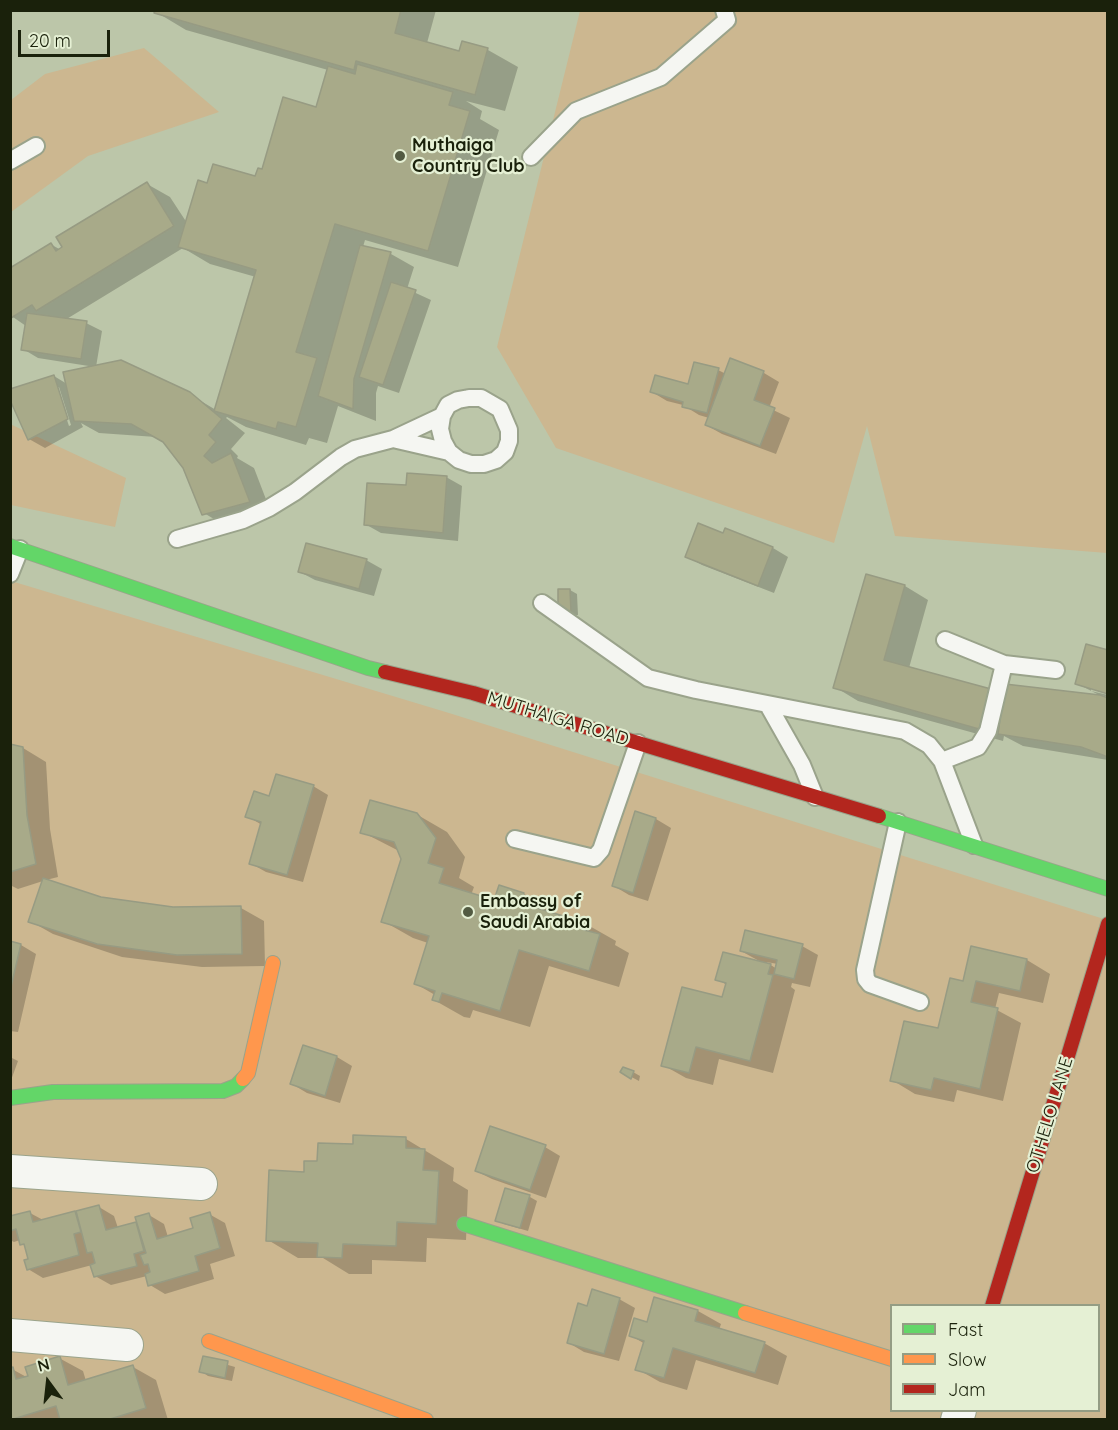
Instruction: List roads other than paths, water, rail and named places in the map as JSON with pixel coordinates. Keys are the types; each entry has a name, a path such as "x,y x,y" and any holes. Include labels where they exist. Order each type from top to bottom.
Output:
{"street":[{"name":"MUTHAIGA ROAD","path":"15,548 368,668 473,693 974,845 1107,889"},
{"name":"OTHELO LANE","path":"993,1304 1107,924"},
{"path":"10,1098 53,1092 223,1091 236,1086 248,1073 273,963"},
{"path":"10,1172 201,1184"},
{"path":"464,1224 890,1359"},
{"path":"10,1335 127,1345"},
{"path":"209,1341 412,1418"}],"lane":[{"path":"531,157 576,111 661,77 727,20 724,10"},
{"path":"10,161 36,146"},
{"path":"393,439 449,452 459,460 471,464 484,464 496,460 506,452 509,430 500,410 480,398 458,400 448,405 442,416 441,435 449,452"},
{"path":"177,539 243,520 269,508 355,449 393,439 442,416"},
{"path":"10,574 15,548"},
{"path":"542,603 648,678 768,705 905,730 929,745 942,761 974,845"},
{"path":"945,640 1004,664 1056,669"},
{"path":"942,761 978,747 988,731 1004,664"},
{"path":"768,705 802,765 815,797"},
{"path":"515,839 594,858 601,850 638,743"},
{"path":"898,822 865,970 866,979 870,984 920,1002"}],"place":[{"name":"Muthaiga Country Club","path":"400,156"},
{"name":"Embassy of Saudi Arabia","path":"468,912"}]}
